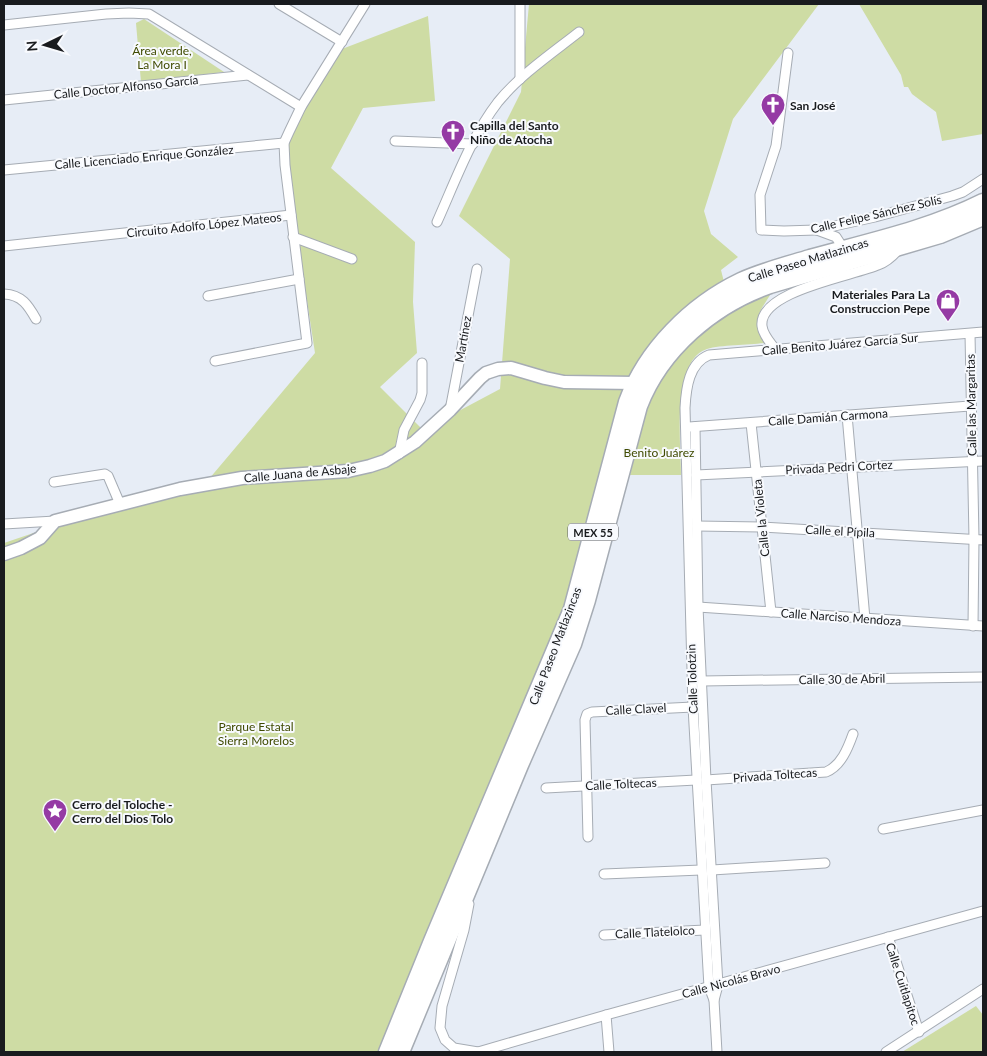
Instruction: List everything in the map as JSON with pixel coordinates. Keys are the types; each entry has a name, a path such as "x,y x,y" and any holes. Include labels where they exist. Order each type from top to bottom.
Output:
{"highway":[{"name":"Calle Paseo Matlazincas","path":"387,1052 515,761 573,644 582,618 639,406 650,382 663,363 696,327 733,301 846,255 929,225 983,202"},
{"name":"Calle Paseo Matlazincas","path":"401,1052 472,883 572,609 626,402 635,383 654,354 675,328 699,308 722,292 761,273 846,255 902,246 940,235 983,217"}],"street":[{"path":"279,4 342,42"},
{"name":"Circuito Adolfo López Mateos","path":"4,246 291,215 284,143 301,107 365,4"},
{"path":"520,4 520,79"},
{"path":"4,25 106,14 149,14 301,107"},
{"path":"437,222 473,144 497,103 520,79 579,32"},
{"name":"Calle Felipe Sánchez Solís","path":"788,54 776,146 760,195 760,227 763,230 816,230 875,217 963,192 983,179"},
{"name":"Calle Doctor Alfonso García","path":"4,100 248,75"},
{"path":"395,141 473,144"},
{"name":"Calle Licenciado Enrique González","path":"4,170 284,143"},
{"path":"215,361 305,345 308,342 291,215"},
{"path":"816,230 836,237 846,255"},
{"path":"294,237 352,259"},
{"path":"775,349 764,333 762,326 764,315 771,305 783,297 796,292 880,265 893,257 902,246"},
{"name":"Martínez","path":"450,410 477,268"},
{"path":"208,296 299,279"},
{"path":"4,294 10,294 24,300 36,319"},
{"name":"Calle Benito Juárez García Sur","path":"699,360 709,354 983,332"},
{"name":"Calle las Margaritas","path":"970,334 972,461 978,540 973,626"},
{"name":"Calle Tolotzin","path":"699,360 691,374 685,399 696,474 698,607 712,870 714,1000 717,1052"},
{"path":"399,454 404,430 422,393 422,363"},
{"name":"Calle Juana de Asbaje","path":"55,520 218,481 354,470 370,466 399,454 415,442 450,410 480,378 492,370 511,368 564,382 635,383"},
{"name":"Calle Damián Carmona","path":"690,427 970,406"},
{"path":"847,415 865,619"},
{"name":"Calle la Violeta","path":"751,423 771,612"},
{"name":"Calle Tolotzin","path":"690,427 693,707 696,780 705,930 714,986"},
{"name":"Privada Pedri Cortez","path":"696,474 983,461"},
{"path":"54,482 105,474 108,476 120,504"},
{"path":"4,524 55,520"},
{"path":"4,554 22,548 40,538 55,520"},
{"name":"Calle el Pípila","path":"697,526 761,527 978,540"},
{"name":"Calle Narciso Mendoza","path":"698,607 983,626"},
{"name":"Calle 30 de Abril","path":"702,681 983,676"},
{"name":"Calle Clavel","path":"587,787 585,720 587,714 592,712 693,707"},
{"name":"Privada Toltecas","path":"706,780 826,772 840,762 853,734"},
{"name":"Calle Toltecas","path":"546,788 696,780"},
{"path":"587,787 588,837"},
{"path":"883,829 983,810"},
{"path":"712,870 825,863"},
{"path":"604,874 701,870"},
{"name":"Calle Nicolás Bravo","path":"472,883 464,930 442,1006 440,1022 442,1035 449,1045 461,1050 478,1052 983,911"},
{"name":"Calle Tlatelolco","path":"604,935 705,930"},
{"name":"Calle Cuitlapitoc","path":"888,937 918,1032"},
{"path":"886,1052 983,989"},
{"path":"606,1015 609,1052"}],"green space":[{"name":"Parque Estatal Sierra Morelos","path":"529,4 819,4 733,119 704,211 711,234 738,257 721,270 724,282 668,334 582,602 397,1052 4,1052 4,543 119,504 209,479 315,353 284,150 302,112 342,49 428,16 435,101 363,108 331,168 415,242 413,302 417,353 380,387 423,430 500,389 510,259 459,216 521,92"},
{"path":"859,4 983,4 983,134 942,141 936,112 912,94 908,87 904,87 901,75"},
{"name":"Área verde, La Mora I","path":"144,19 224,72 141,82 136,23"},
{"name":"Benito Juárez","path":"772,292 758,316 758,328 765,343 707,349 696,356 688,369 680,405 681,475 630,475 649,405 668,369 696,337 723,315"},
{"path":"976,1006 983,1015 983,1052 902,1052"}],"place":[{"name":"San José","path":"773,126"},
{"name":"Capilla del Santo Niño de Atocha","path":"453,153"},
{"name":"Materiales Para La Construccion Pepe","path":"948,322"},
{"name":"Cerro del Toloche - Cerro del Dios Tolo","path":"55,832"}]}
